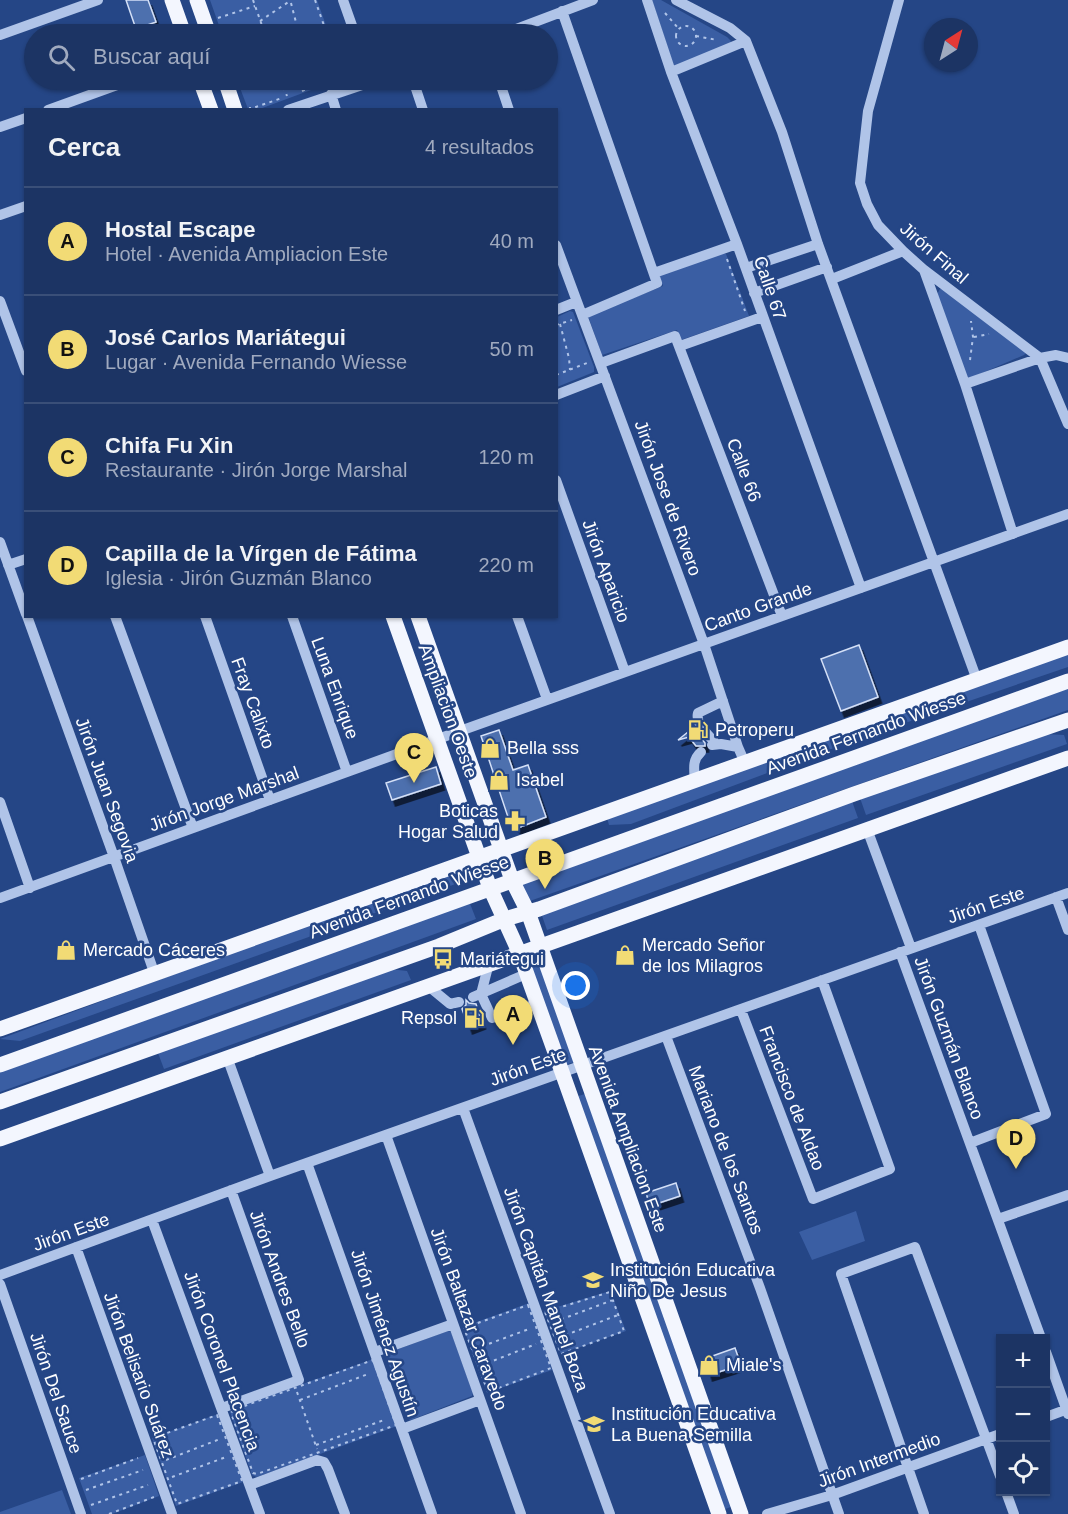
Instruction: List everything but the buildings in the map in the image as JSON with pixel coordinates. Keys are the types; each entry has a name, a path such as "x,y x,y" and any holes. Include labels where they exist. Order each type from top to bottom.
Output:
{"main road":[{"path":"172,0 180,24"},
{"path":"197,0 205,24"},
{"path":"204,90 210,108"},
{"path":"228,90 234,108"},
{"name":"Ampliacion Oeste","path":"394,618 478,856 505,920"},
{"name":"Ampliacion Oeste","path":"419,618 512,880 528,912"},
{"name":"Avenida Fernando Wiesse","path":"0,1029 478,856 1068,647"},
{"name":"Avenida Fernando Wiesse","path":"0,1065 1068,681"},
{"path":"0,1102 439,946 854,794 1068,720"},
{"path":"0,1139 1068,758"},
{"name":"Avenida Ampliacion Este","path":"528,912 741,1514"},
{"path":"505,920 519,952 718,1514"}],"street":[{"path":"31,24 98,0"},
{"path":"343,0 351,24"},
{"path":"529,24 593,0"},
{"name":"Calle 67","path":"647,0 671,72 746,267 762,317 861,588"},
{"path":"676,0 730,28 746,41 783,132 818,244 978,680"},
{"name":"Jirón Final","path":"899,0 868,111 860,183 867,204 878,225 923,269 1040,358 1068,424"},
{"path":"562,11 656,278"},
{"path":"0,35 24,26"},
{"path":"671,72 746,41"},
{"path":"54,108 103,90"},
{"path":"293,108 343,90"},
{"path":"416,90 422,108"},
{"path":"502,90 508,108"},
{"path":"331,94 335,108"},
{"path":"0,127 24,119"},
{"path":"0,215 24,207"},
{"path":"578,317 656,278 737,243"},
{"path":"746,267 818,244"},
{"name":"Jirón Jose de Rivero","path":"558,251 576,302 578,317 601,363 745,763"},
{"path":"832,279 903,251"},
{"path":"754,293 827,267"},
{"path":"923,269 966,384 1013,534"},
{"path":"0,301 24,366"},
{"path":"558,309 576,302"},
{"path":"601,363 762,317"},
{"name":"Calle 66","path":"678,341 782,616"},
{"path":"966,384 1040,358 1056,355 1068,358"},
{"path":"558,394 605,376"},
{"name":"Jirón Aparicio","path":"558,486 625,672"},
{"name":"Canto Grande","path":"460,731 1068,514"},
{"name":"Jirón Juan Segovia","path":"0,542 24,609"},
{"path":"8,565 24,560"},
{"name":"Jirón Juan Segovia","path":"27,618 114,857 154,975"},
{"path":"117,618 193,828"},
{"name":"Fray Calixto","path":"206,618 270,800"},
{"name":"Luna Enrique","path":"293,618 347,772"},
{"path":"518,618 548,699"},
{"path":"723,701 698,713 699,723 714,745 738,747"},
{"name":"Jirón Jorge Marshal","path":"0,898 460,731"},
{"path":"695,781 694,762 701,752"},
{"path":"0,802 30,888"},
{"path":"867,829 911,948"},
{"name":"Jirón Este","path":"0,1275 270,1176 1068,893"},
{"path":"1056,897 1068,930"},
{"path":"970,1143 1046,1114 979,925"},
{"name":"Jirón Guzmán Blanco","path":"900,952 1040,1334"},
{"path":"477,995 489,963"},
{"path":"477,995 526,974"},
{"name":"Francisco de Aldao","path":"741,1010 813,1199 890,1169 822,980"},
{"path":"427,985 450,1004 459,1002"},
{"path":"477,995 492,1018 537,1004"},
{"name":"Mariano de los Santos","path":"666,1036 757,1278 839,1514"},
{"path":"227,1058 270,1176"},
{"name":"Jirón Capitán Manuel Boza","path":"463,1108 610,1514"},
{"name":"Jirón Baltazar Caravedo","path":"386,1136 453,1324 484,1396 521,1514"},
{"name":"Jirón Jiménez Agustín","path":"307,1163 399,1427 432,1514"},
{"name":"Jirón Andres Bello","path":"231,1190 301,1383"},
{"path":"998,1219 1068,1195"},
{"name":"Jirón Coronel Placencia","path":"152,1220 246,1483 260,1514"},
{"name":"Jirón Belisario Suárez","path":"76,1247 174,1509"},
{"path":"924,1514 841,1274 915,1247 996,1465"},
{"name":"Jirón Del Sauce","path":"0,1284 85,1510"},
{"path":"374,1356 453,1324"},
{"path":"1050,1363 1067,1411 1050,1416"},
{"path":"220,1412 301,1383"},
{"path":"399,1427 484,1396"},
{"name":"Jirón Intermedio","path":"767,1514 832,1495 996,1436"},
{"path":"246,1483 317,1460 324,1462 345,1514"},
{"path":"1008,1496 1014,1514"}],"path":[{"path":"253,0 261,24"},
{"path":"315,0 323,24"},
{"path":"260,21 290,1 298,24"},
{"path":"218,18 255,6"},
{"path":"660,7 679,29"},
{"path":"679,29 688,27 696,36 718,40"},
{"path":"679,29 676,36 682,46 692,45 696,36"},
{"path":"284,90 286,96"},
{"path":"725,256 746,316"},
{"path":"570,370 565,343 558,325 578,317"},
{"path":"969,367 973,337 970,319"},
{"path":"973,337 998,333"},
{"path":"558,374 589,362"},
{"path":"610,1292 613,1300 624,1330 561,1354 545,1312 610,1292"},
{"path":"549,1324 613,1300"},
{"path":"464,1328 528,1305"},
{"path":"556,1339 619,1315"},
{"path":"472,1350 536,1326"},
{"path":"478,1367 542,1342"},
{"path":"374,1356 232,1410 231,1413 253,1473 257,1474 399,1427"},
{"path":"484,1396 551,1368"},
{"path":"300,1400 376,1371"},
{"path":"301,1383 313,1395"},
{"path":"301,1383 300,1400 318,1453"},
{"path":"153,1438 220,1412"},
{"path":"316,1445 393,1417"},
{"path":"162,1462 225,1437"},
{"path":"329,1440 332,1448"},
{"path":"80,1479 144,1455"},
{"path":"168,1479 232,1455"},
{"path":"84,1491 148,1468"},
{"path":"85,1510 153,1482"},
{"path":"174,1509 246,1483"},
{"path":"109,1514 158,1496"}],"shaded area":[{"path":"210,0 317,0 325,24 218,24"},
{"path":"652,0 661,0 727,37 731,41 729,45 674,67"},
{"path":"241,90 311,90 262,108 248,108"},
{"path":"722,253 726,254 749,316 681,340 677,330 602,355 588,316 663,286 659,275"},
{"path":"945,288 1026,353 966,380 936,296 940,289"},
{"path":"570,311 573,312 594,372 558,387 558,317"},
{"path":"1068,653 1068,667 841,745 836,732"},
{"path":"1068,688 1068,710 527,902 516,881"},
{"path":"1045,734 1064,735 1067,744 866,815 860,798"},
{"path":"829,735 834,748 631,824 609,825 607,818"},
{"path":"852,801 858,818 547,930 541,913"},
{"path":"457,869 461,882 20,1041 0,1039"},
{"path":"467,896 476,919 0,1092 0,1066"},
{"path":"537,956 575,1062 564,1065 526,960"},
{"path":"390,969 407,971 411,980 164,1069 158,1053"},
{"path":"585,1094 733,1506 723,1510 575,1097"},
{"path":"856,1211 865,1241 812,1260 799,1232"},
{"path":"610,1291 626,1331 561,1354 544,1311"},
{"path":"529,1303 552,1370 487,1393 463,1327"},
{"path":"448,1331 451,1332 473,1393 472,1396 411,1420 408,1419 386,1356 387,1353"},
{"path":"373,1359 397,1426 257,1477 252,1475 230,1412 232,1409"},
{"path":"218,1414 243,1482 176,1506 152,1438"},
{"path":"145,1455 159,1496 112,1514 92,1514 79,1478"},
{"path":"62,1490 71,1514 0,1514 0,1512"}],"place":[{"name":"Petroperu","path":"698,730"},
{"name":"Bella sss","path":"490,748"},
{"name":"Isabel","path":"499,780"},
{"name":"Chifa Fu Xin","path":"414,783"},
{"name":"Boticas Hogar Salud","path":"515,821"},
{"name":"José Carlos Mariátegui","path":"545,889"},
{"name":"Mercado Cáceres","path":"66,950"},
{"name":"Mercado Señor de los Milagros","path":"625,955"},
{"name":"Mariátegui","path":"443,959"},
{"name":"Repsol","path":"474,1018"},
{"name":"Hostal Escape","path":"513,1045"},
{"name":"Capilla de la Vírgen de Fátima","path":"1016,1169"},
{"name":"Institución Educativa Niño De Jesus","path":"593,1280"},
{"name":"Miale's","path":"709,1365"},
{"name":"Institución Educativa La Buena Semilla","path":"594,1424"}]}
